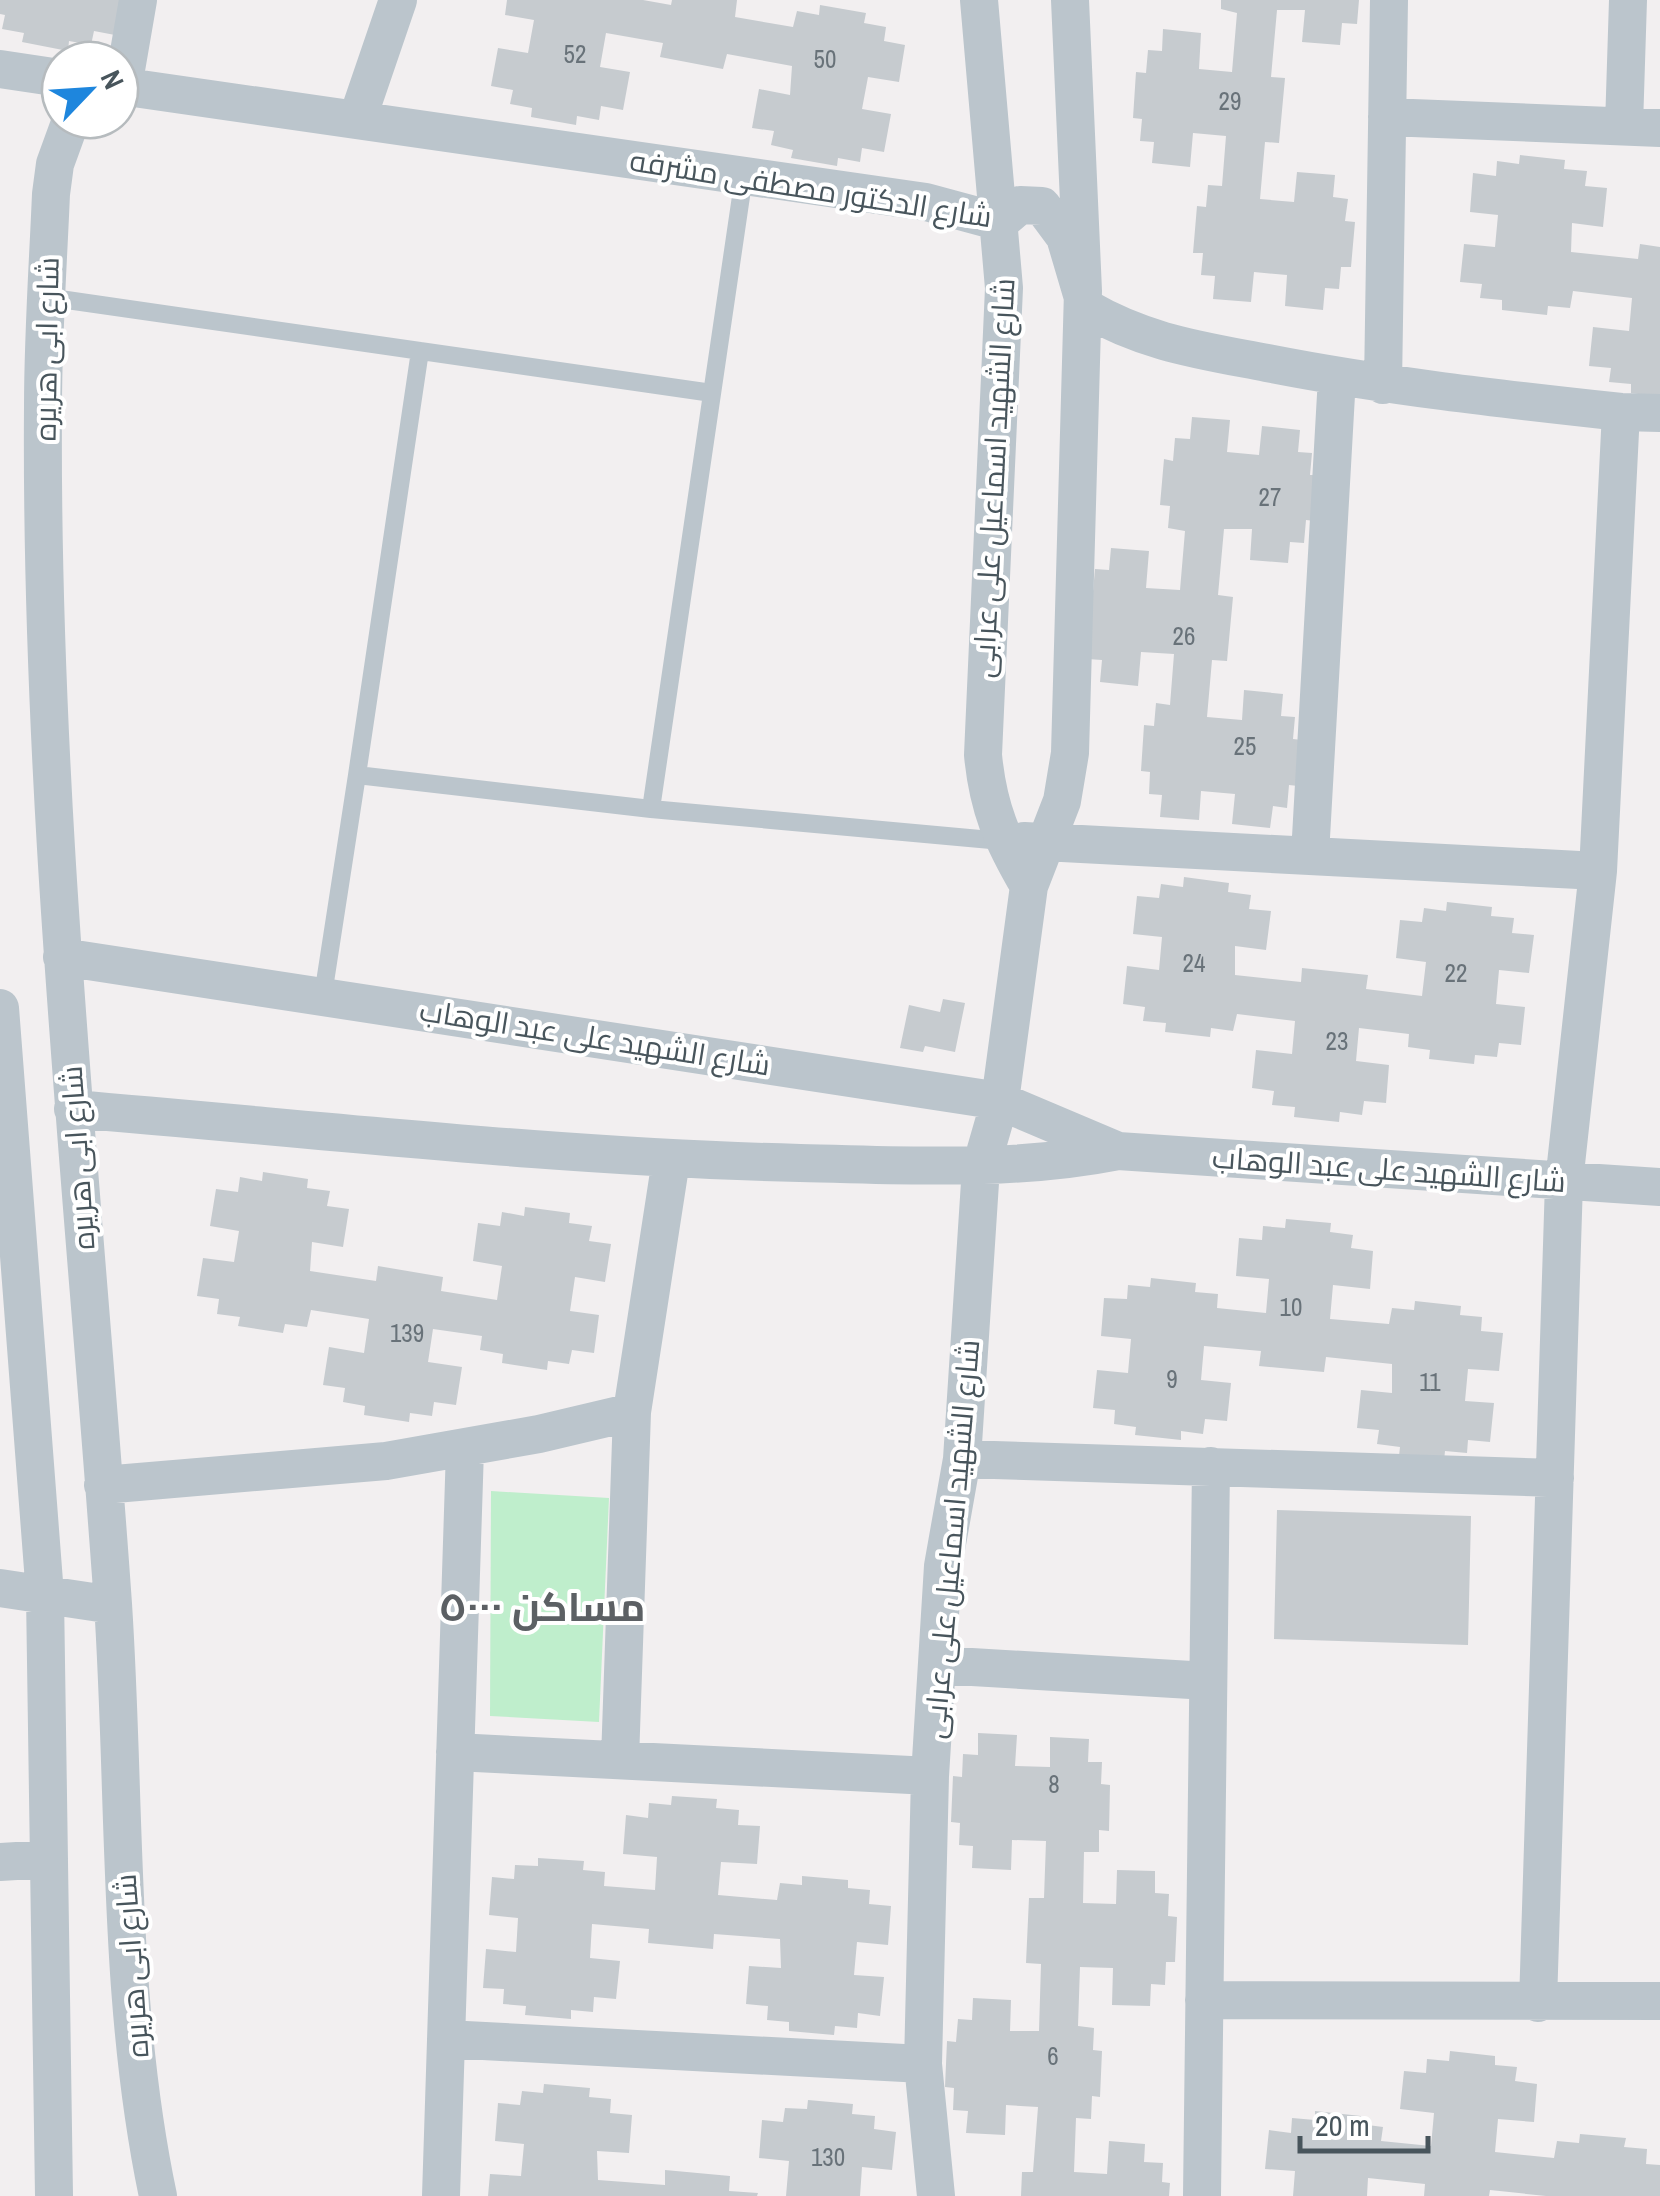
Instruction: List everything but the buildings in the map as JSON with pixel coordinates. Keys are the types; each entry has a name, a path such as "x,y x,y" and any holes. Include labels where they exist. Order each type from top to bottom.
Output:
{"street":[{"path":"131,40 138,0"},
{"path":"358,120 398,0"},
{"name":"شارع الشهيد اسماعيل على عرابى","path":"980,0 1004,288 982,722 986,794 1002,841 1028,886"},
{"name":"شارع الشهيد اسماعيل على عرابى","path":"936,2196 924,2064 930,1776 943,1566 962,1459 982,1166 1000,1100 1028,886 1062,801 1070,752 1084,290 1070,0"},
{"path":"1384,385 1388,0"},
{"path":"1387,117 1642,127 1628,0"},
{"path":"0,69 40,75"},
{"name":"شارع الدكتور مصطفى مشرفه","path":"140,89 926,202 1000,222 1020,206 1042,206 1065,238 1084,290 1086,308 1148,338 1180,348 1384,385 1660,413"},
{"name":"شارع ابى هريره","path":"64,140 51,194 43,404 62,957 113,1606 132,2012 142,2116 158,2196"},
{"path":"1310,854 1337,377"},
{"path":"1538,2003 1564,1182 1598,871 1621,412"},
{"path":"1002,841 1598,871"},
{"name":"شارع الشهيد على عبد الوهاب","path":"62,957 1000,1100 1118,1151"},
{"path":"0,1008 4,1102 45,1595 54,2196"},
{"name":"شارع الشهيد على عبد الوهاب","path":"73,1108 670,1160 982,1166 1076,1159 1118,1151 1660,1187"},
{"path":"10,1150 77,1157"},
{"path":"620,1760 632,1412 670,1160"},
{"path":"103,1484 386,1461 632,1412"},
{"path":"441,2196 465,1448"},
{"path":"962,1459 1555,1478"},
{"path":"1202,2196 1211,1466"},
{"path":"0,1588 113,1606"},
{"path":"938,1665 1208,1681"},
{"path":"454,1752 930,1776"},
{"path":"0,1862 48,1859"},
{"path":"1204,2000 1660,2001"},
{"path":"446,2038 924,2064"}],"lane":[{"path":"651,809 744,176"},
{"path":"46,297 712,393"},
{"path":"323,995 420,351"},
{"path":"356,775 651,809 1002,841"}],"green space":[{"path":"491,1491 609,1498 599,1722 490,1716"}],"district":[{"name":"مساكن ٥٠٠٠","path":"542,1606"}]}
